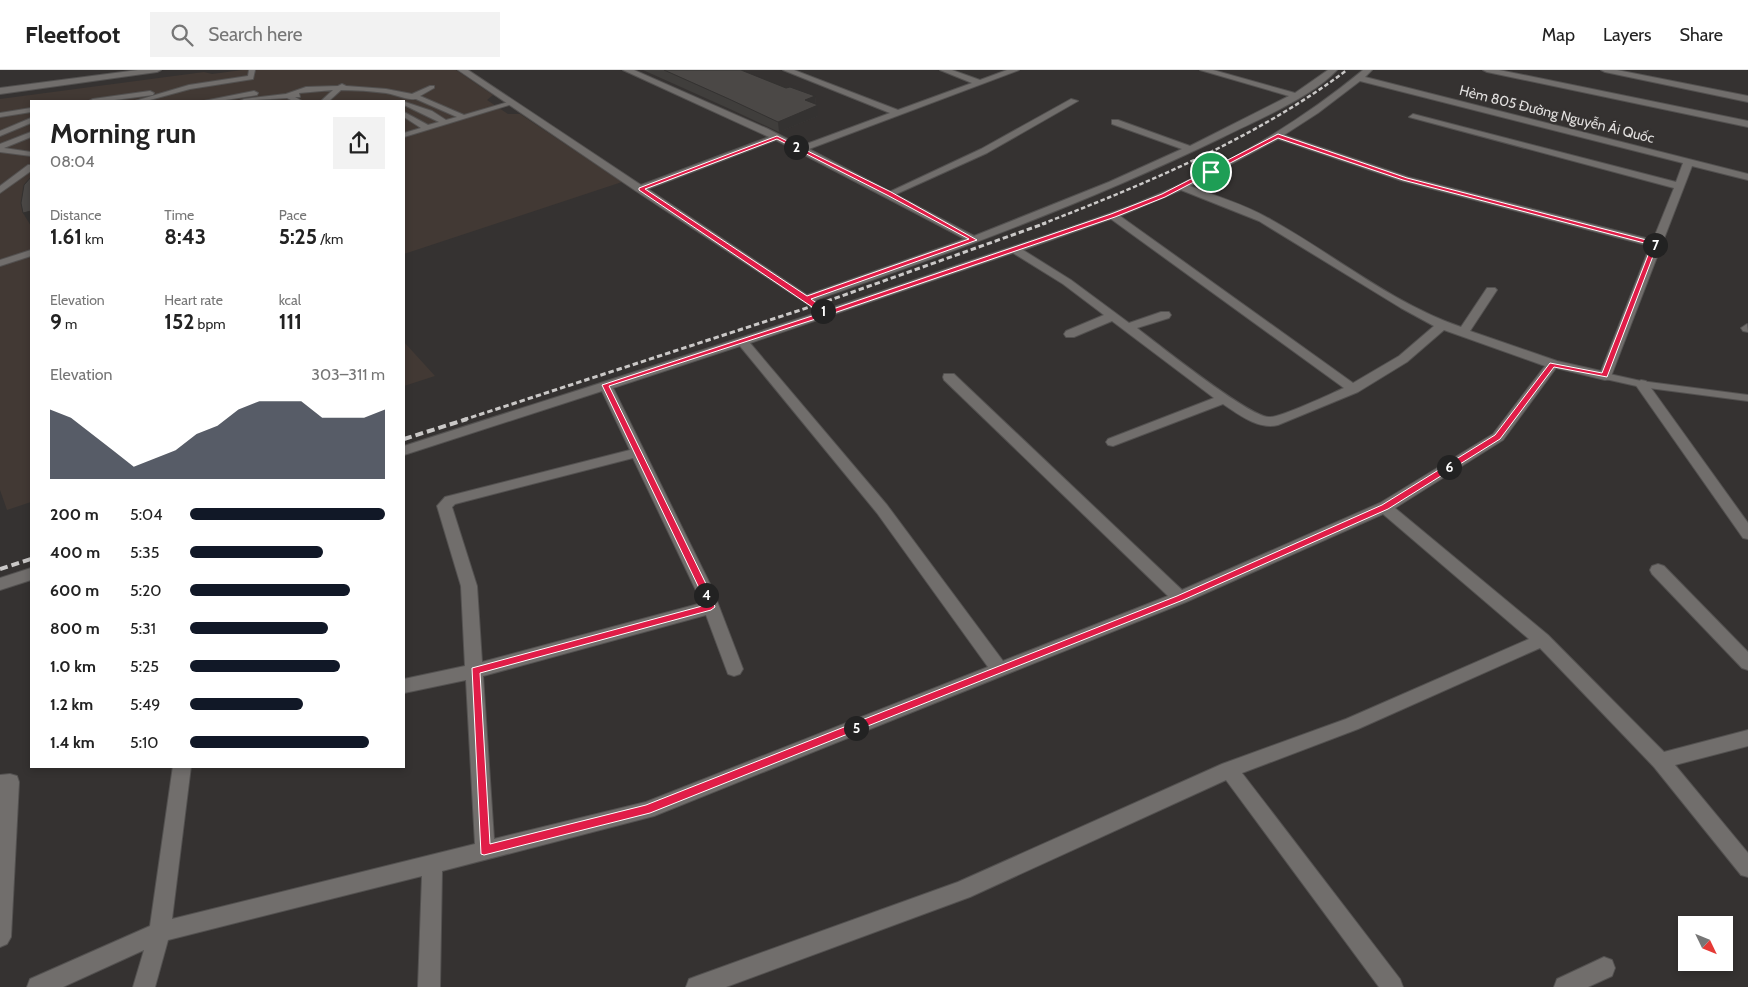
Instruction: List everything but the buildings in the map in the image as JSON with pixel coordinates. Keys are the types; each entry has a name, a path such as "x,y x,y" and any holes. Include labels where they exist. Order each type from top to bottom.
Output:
{"street":[{"path":"0,90 158,70"},
{"path":"462,70 826,314"},
{"path":"627,70 777,137 974,240"},
{"path":"787,70 897,113"},
{"path":"944,70 980,83"},
{"path":"801,149 1015,70"},
{"path":"1204,70 1294,95"},
{"path":"806,299 974,240 1097,191 1190,149 1294,95 1333,70"},
{"path":"1487,70 1748,124"},
{"path":"1605,70 1748,99"},
{"path":"405,451 826,314 1113,216 1182,187 1257,149 1326,104 1364,74"},
{"name":"Hẻm 805 Đường Nguyễn Ái Quốc","path":"1364,74 1748,177"},
{"path":"1413,117 1678,186"},
{"path":"1115,122 1190,149"},
{"path":"1278,136 1405,179 1656,244"},
{"path":"640,189 777,137"},
{"path":"1182,187 1263,219 1405,306 1442,325 1553,364 1605,376 1689,161"},
{"path":"1113,216 1353,389"},
{"path":"1014,249 1067,282 1224,399 1264,422 1273,422 1353,389 1403,359 1442,325"},
{"path":"1463,333 1491,290"},
{"path":"1128,327 1165,315"},
{"path":"1070,334 1113,316"},
{"path":"742,341 882,509 1000,670"},
{"path":"38,987 160,932 647,810 1180,598 1385,507 1498,437 1553,364"},
{"path":"949,377 1180,598"},
{"path":"1641,384 1748,534"},
{"path":"605,385 704,588 734,669"},
{"path":"1112,442 1224,399"},
{"path":"484,850 469,586 444,506 450,500 519,484 638,452"},
{"path":"1385,507 1542,640 1662,761 1748,868"},
{"path":"1658,570 1748,663"},
{"path":"0,584 30,574"},
{"path":"405,686 475,671 711,607"},
{"path":"697,987 963,890 1229,770 1352,724 1542,640"},
{"path":"1662,761 1748,738"},
{"path":"144,987 160,932 182,768"},
{"path":"1229,770 1392,987"},
{"path":"0,783 10,782 0,937"},
{"path":"429,987 432,864"},
{"path":"1565,987 1604,968"}],"lane":[{"path":"101,100 189,87 251,74 249,99"},
{"path":"326,100 348,81"},
{"path":"143,100 189,87"},
{"path":"405,101 432,87"},
{"path":"249,99 302,90 340,88 386,91 413,96 440,105 463,118"},
{"path":"302,90 311,91 314,94"},
{"path":"295,100 302,90"},
{"path":"228,100 295,100 314,94 353,94 390,100"},
{"path":"111,100 116,98"},
{"path":"889,194 984,152 1074,101"},
{"path":"405,103 429,112 446,122"},
{"path":"405,133 512,103"},
{"path":"0,115 28,111"},
{"path":"0,123 28,111"},
{"path":"405,115 427,128"},
{"path":"0,134 30,120"},
{"path":"0,149 30,134"},
{"path":"11,152 30,143"},
{"path":"0,149 30,154"},
{"path":"0,190 30,167"},
{"path":"0,262 30,254"},
{"path":"1605,376 1641,384 1748,398"}],"shaded area":[{"path":"242,70 456,70 493,95 487,100 508,114 520,114 622,182 405,254 405,100 30,100 30,502 7,510 0,490 0,99 204,72 212,74"},
{"path":"405,343 435,376 405,386"}],"railway":[{"path":"1042,224 1161,175 1238,138 1276,117 1347,70"},
{"path":"463,420 819,304 1046,223"},
{"path":"405,439 467,419"},
{"path":"0,569 30,559"}],"route":[{"path":"1211,172 1182,187 1113,216 826,314 806,299 974,240 777,137 640,189 676,211 806,299 812,302 826,314 605,385 704,588 711,607 602,635 475,671 484,850 647,810 1180,598 1385,507 1498,437 1553,364 1605,376 1656,244 1405,179 1278,136 1257,149 1211,172"}]}
